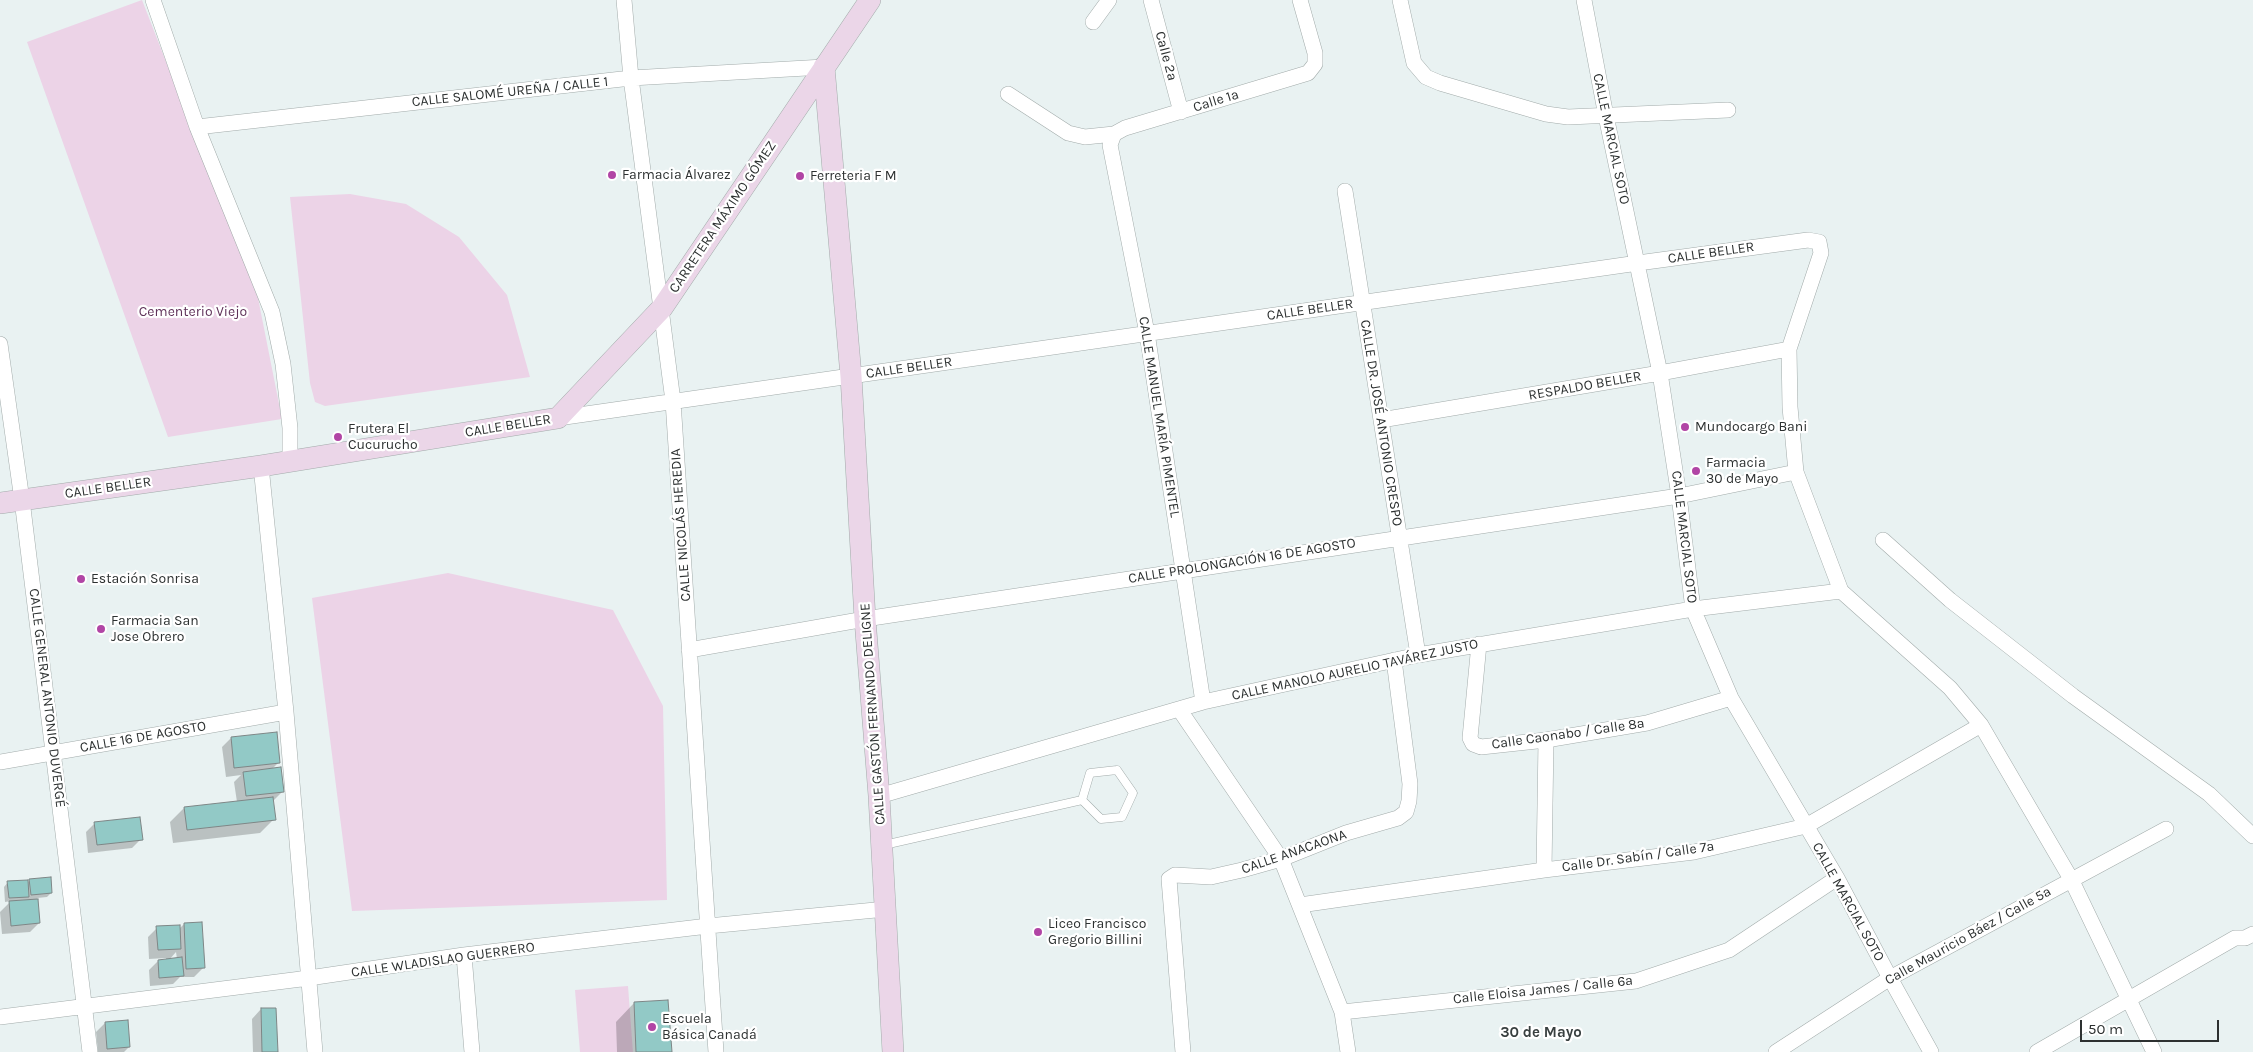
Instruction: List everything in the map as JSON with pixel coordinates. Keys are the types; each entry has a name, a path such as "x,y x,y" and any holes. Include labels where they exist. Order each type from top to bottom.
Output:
{"main road":[{"name":"CARRETERA MÁXIMO GÓMEZ","path":"558,418 662,308 870,0"},
{"name":"CALLE GASTÓN FERNANDO DELIGNE","path":"824,68 851,376 865,619 879,796 893,1052"},
{"name":"CALLE BELLER","path":"0,503 261,466 558,418"}],"street":[{"path":"153,0 197,127 272,312 283,364 290,428 290,461"},
{"name":"CALLE NICOLÁS HEREDIA","path":"624,0 631,78 673,401 716,1052"},
{"path":"1093,22 1109,0"},
{"name":"Calle 2ª","path":"1151,0 1181,112"},
{"name":"Calle 1ª","path":"1008,94 1068,133 1085,137 1114,134 1125,128 1308,73 1316,64 1315,53 1300,0"},
{"path":"1400,0 1414,63 1426,77 1440,83 1546,114 1568,117 1728,110"},
{"name":"CALLE MARCIAL SOTO","path":"1584,0 1606,116 1660,373 1680,496 1692,609 1731,698 1837,878 1931,1052"},
{"name":"CALLE SALOMÉ UREÑA / CALLE 1","path":"197,127 631,78 824,68"},
{"name":"CALLE MANUEL MARÍA PIMENTEL","path":"1114,134 1110,144 1147,333 1203,702"},
{"name":"CALLE DR. JOSÉ ANTONIO CRESPO","path":"1345,191 1418,654"},
{"name":"CALLE BELLER","path":"558,418 1638,263 1808,240 1819,242 1821,253 1789,349"},
{"name":"CALLE GENERAL ANTONIO DUVERGÉ","path":"0,344 22,500 90,1052"},
{"path":"1789,349 1790,407 1796,472 1841,591 1950,688 1981,725 2071,879 2154,1052"},
{"name":"RESPALDO BELLER","path":"1381,420 1660,373 1789,349"},
{"path":"261,466 286,712 315,1052"},
{"name":"CALLE PROLONGACIÓN 16 DE AGOSTO","path":"689,650 865,619 1680,496 1796,472"},
{"path":"1883,540 1950,600 2073,696 2209,794 2253,836"},
{"name":"CALLE MANOLO AURELIO TAVÁREZ JUSTO","path":"879,796 1203,702 1418,654 1692,609 1841,591"},
{"name":"Calle Caonabo / Calle 8ª","path":"1479,644 1470,738 1472,744 1481,747 1546,740 1647,723 1731,698"},
{"name":"CALLE ANACAONA","path":"1182,1052 1170,879 1175,875 1211,877 1281,858 1346,833 1398,818 1406,812 1410,784 1394,660"},
{"path":"1179,709 1281,858 1342,1012 1348,1052"},
{"name":"CALLE 16 DE AGOSTO","path":"0,762 286,712"},
{"name":"Calle Dr. Sabín / Calle 7ª","path":"1300,905 1544,870 1694,852 1806,826 1981,725"},
{"path":"1544,870 1546,740"},
{"name":"Calle Mauricio Báez / Calle 5ª","path":"1776,1052 1890,978 2071,879 2166,830"},
{"name":"Calle Eloisa James / Calle 6ª","path":"1342,1012 1636,981 1729,950 1837,878"},
{"name":"CALLE WLADISLAO GUERRERO","path":"0,1017 310,978 464,955 708,926 886,909"},
{"path":"2037,1052 2235,938 2250,938"},
{"path":"464,955 472,1052"}],"lane":[{"path":"1117,770 1133,793 1122,817 1101,819 1082,800 1090,773 1117,770"},
{"path":"882,846 1082,800"}],"green space":[{"name":"Cementerio Viejo","path":"142,0 258,298 282,419 168,437 27,42"},
{"path":"350,194 406,204 459,237 507,295 530,377 325,406 315,402 310,383 290,197"},
{"path":"448,573 613,610 663,706 667,900 352,911 312,598"},
{"path":"628,986 633,1052 580,1052 575,990"}],"building":[{"path":"277,732 280,763 234,768 231,737"},
{"path":"281,767 284,792 246,796 243,772"},
{"path":"273,797 276,820 187,830 184,807"},
{"path":"140,817 143,840 97,845 94,822"},
{"path":"51,877 52,893 31,895 29,879"},
{"path":"28,880 29,897 9,898 7,881"},
{"path":"38,899 40,923 11,926 9,901"},
{"path":"202,922 205,968 186,969 184,923"},
{"path":"180,925 181,949 158,950 156,926"},
{"path":"182,957 184,976 159,978 158,960"},
{"name":"Escuela Básica Canadá","path":"668,1000 672,1052 636,1052 634,1002"},
{"path":"261,1008 276,1008 278,1052 262,1052"},
{"path":"128,1020 130,1047 107,1049 105,1022"}],"place":[{"name":"Farmacia Álvarez","path":"612,175"},
{"name":"Ferreteria F M","path":"800,176"},
{"name":"Mundocargo Bani","path":"1685,427"},
{"name":"Frutera El Cucurucho","path":"338,437"},
{"name":"Farmacia 30 de Mayo","path":"1696,471"},
{"name":"Estación Sonrisa","path":"81,579"},
{"name":"Farmacia San Jose Obrero","path":"101,629"},
{"name":"Liceo Francisco Gregorio Billini","path":"1038,932"},
{"name":"Escuela Básica Canadá","path":"652,1027"}],"district":[{"name":"30 de Mayo","path":"1541,1033"}]}
